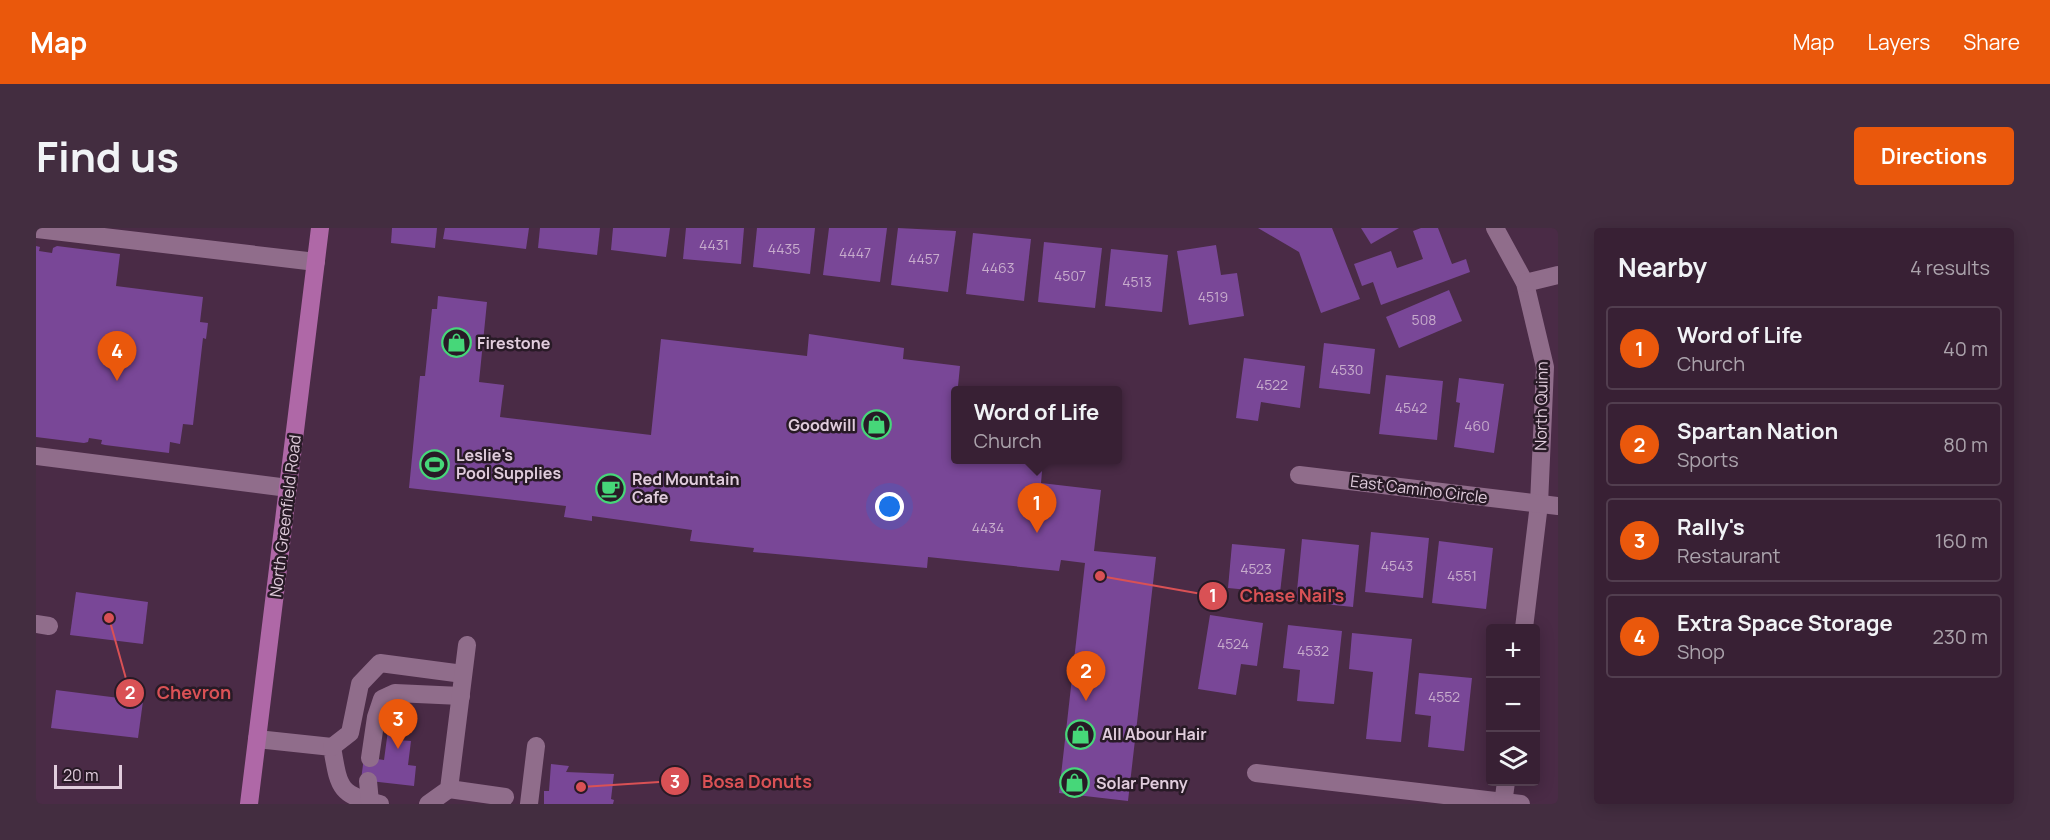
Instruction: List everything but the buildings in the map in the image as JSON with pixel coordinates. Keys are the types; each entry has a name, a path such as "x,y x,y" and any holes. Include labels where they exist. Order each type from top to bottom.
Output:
{"main road":[{"name":"North Greenfield Road","path":"249,804 320,228"}],"street":[{"name":"North Quinn","path":"1495,228 1525,283 1545,367 1539,504 1524,624"},
{"path":"36,229 316,262"},
{"path":"1525,283 1558,275"},
{"path":"36,456 288,488"},
{"name":"East Camino Circle","path":"1299,475 1558,506"},
{"path":"449,789 467,645"},
{"path":"257,739 332,747 350,733 360,684 380,663 463,674"},
{"path":"370,758 376,717 382,699 395,693 461,696"},
{"path":"529,804 536,746"},
{"path":"332,747 338,782 354,798 375,803"},
{"path":"1256,773 1510,803 1507,786"},
{"path":"368,781 375,803"},
{"path":"428,804 449,789 505,797"}],"place":[{"name":"Firestone","path":"456,343"},
{"name":"Extra Space Storage","path":"117,381"},
{"name":"Goodwill","path":"877,425"},
{"name":"Leslie's Pool Supplies","path":"435,464"},
{"name":"Red Mountain Cafe","path":"611,488"},
{"name":"Word of Life","path":"1037,533"},
{"name":"Chase Nail's","path":"1100,576"},
{"name":"Chevron","path":"109,618"},
{"name":"Spartan Nation","path":"1086,701"},
{"name":"All Abour Hair","path":"1081,734"},
{"name":"Rally's","path":"398,749"},
{"name":"Solar Penny","path":"1075,783"},
{"name":"Bosa Donuts","path":"581,787"}]}
